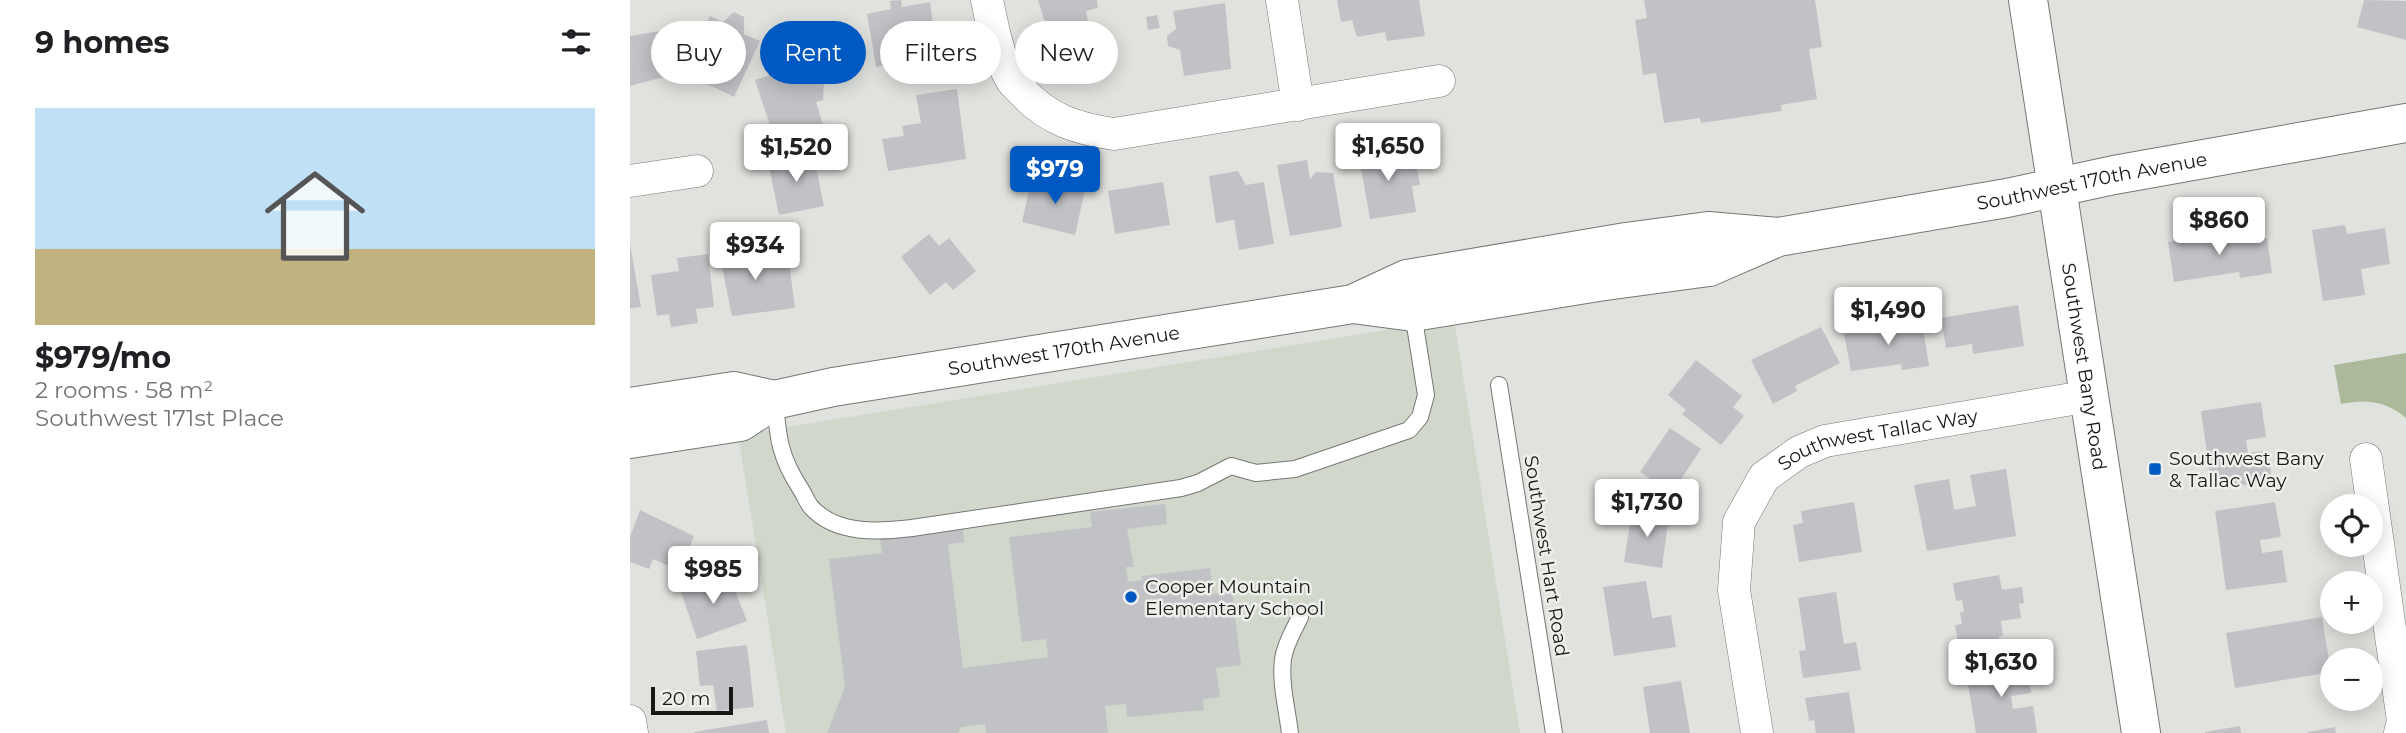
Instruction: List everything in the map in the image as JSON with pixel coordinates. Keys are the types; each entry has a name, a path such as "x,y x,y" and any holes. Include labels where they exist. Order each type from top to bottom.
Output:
{"main road":[{"name":"Southwest Bany Road","path":"2028,0 2141,733"},
{"name":"Southwest 170th Avenue","path":"1353,304 1413,312 1709,267 1778,237 2406,123"},
{"name":"Southwest 170th Avenue","path":"630,439 740,422 774,400 833,387 1353,304 1407,279 1708,231 1778,237"},
{"name":"Southwest 170th Avenue","path":"630,407 734,391 774,400"}],"street":[{"path":"988,0 992,28 1011,79 1048,115 1080,129 1114,134 1438,81"},
{"path":"1282,0 1298,104"},
{"path":"630,181 697,171"},
{"name":"Southwest Tallac Way","path":"1757,733 1734,590 1739,522 1764,477 1799,452 1825,441 2090,396"},
{"path":"2366,459 2403,721 2400,733"},
{"path":"630,721 632,733"}],"lane":[{"path":"774,400 782,454 788,470 811,507 827,520 852,529 882,532 912,528 1181,488 1198,483 1231,466 1256,473 1295,469 1409,430 1420,417 1426,395 1413,312"},
{"name":"Southwest Hart Road","path":"1499,386 1554,733"},
{"path":"1290,733 1283,682 1283,659 1300,617"}],"shaded area":[{"name":"Cooper Mountain Elementary School","path":"1454,319 1520,733 786,733 738,435"}],"green space":[{"path":"2406,353 2406,418 2391,408 2375,403 2341,404 2334,365"}],"building":[{"path":"901,0 902,7 930,2 932,21 880,21 880,66 876,67 867,14 891,9 890,1"},
{"path":"1038,0 1097,0 1098,8 1086,11 1088,21 1044,21"},
{"path":"1337,0 1419,0 1425,36 1387,41 1385,32 1357,37 1352,20 1341,22"},
{"path":"1644,0 1815,0 1822,47 1809,49 1817,99 1781,105 1782,111 1701,123 1700,118 1664,123 1656,73 1643,75 1635,20 1647,18"},
{"path":"2364,0 2406,1 2406,40 2357,27"},
{"path":"1225,3 1231,69 1184,76 1180,50 1168,46 1167,36 1176,29 1173,11"},
{"path":"734,12 744,17 744,21 724,21"},
{"path":"1157,15 1160,28 1148,30 1146,17"},
{"path":"710,16 721,21 707,21"},
{"path":"651,32 651,80 630,86 630,36"},
{"path":"746,35 760,41 746,71"},
{"path":"760,78 760,84 824,84 823,100 816,102 824,128 776,144 755,80"},
{"path":"707,84 740,84 734,97"},
{"path":"957,89 966,159 888,171 882,139 904,136 902,126 921,123 916,95"},
{"path":"1387,146 1390,161 1416,163 1420,185 1412,186 1416,212 1370,219 1358,151"},
{"path":"813,153 824,206 779,215 768,162"},
{"path":"1307,160 1310,179 1316,172 1333,173 1342,227 1290,236 1277,165"},
{"path":"1238,171 1246,185 1264,182 1274,244 1239,250 1234,220 1216,223 1209,176"},
{"path":"1057,179 1086,185 1075,235 1022,222 1031,181 1056,187"},
{"path":"1163,182 1170,225 1115,234 1108,191"},
{"path":"2345,225 2347,234 2385,228 2390,264 2361,269 2365,295 2323,301 2312,230"},
{"path":"2237,232 2238,242 2267,238 2272,273 2240,278 2239,272 2174,282 2168,242"},
{"path":"929,234 939,246 949,238 976,271 953,290 946,282 930,295 901,257"},
{"path":"748,243 750,263 789,262 795,308 732,316 718,247"},
{"path":"630,244 641,307 630,308"},
{"path":"708,254 714,307 696,309 698,323 671,327 669,314 657,316 651,275 679,271 677,258"},
{"path":"2018,305 2024,346 1973,354 1972,344 1946,348 1941,318"},
{"path":"1922,320 1929,366 1902,370 1901,364 1851,371 1844,334"},
{"path":"1821,327 1840,363 1795,386 1797,391 1773,404 1751,360"},
{"path":"1696,360 1742,396 1733,407 1744,416 1721,445 1682,414 1686,410 1668,395"},
{"path":"2261,402 2266,437 2246,440 2248,453 2268,450 2272,481 2212,490 2201,411"},
{"path":"1670,428 1701,449 1672,493 1640,472"},
{"path":"2006,469 2016,536 1927,551 1914,485 1949,479 1954,510 1976,506 1970,475"},
{"path":"1854,502 1862,552 1799,562 1793,525 1803,523 1801,511"},
{"path":"2275,502 2281,537 2260,540 2262,553 2282,550 2287,582 2226,590 2215,511"},
{"path":"1165,504 1167,524 1127,529 1134,567 1126,567 1128,582 1142,580 1142,576 1210,568 1213,594 1232,591 1241,665 1216,668 1220,697 1203,699 1204,710 1127,717 1126,704 1105,706 1108,733 986,733 985,724 961,727 958,733 827,733 845,687 829,559 882,553 880,539 963,529 964,542 948,544 963,668 1048,657 1046,639 1022,642 1009,537 1092,527 1090,512"},
{"path":"1632,509 1669,515 1662,568 1624,562"},
{"path":"640,510 694,536 680,571 653,559 649,569 630,562 630,537"},
{"path":"728,573 747,621 697,639 681,592"},
{"path":"1999,575 2002,590 2022,587 2024,603 2019,604 2021,618 2001,621 2001,649 1976,653 1975,648 1966,650 1964,642 1958,643 1955,625 1962,624 1960,612 1964,612 1962,600 1956,601 1953,583"},
{"path":"1646,581 1652,618 1671,615 1676,647 1614,656 1603,587"},
{"path":"1836,592 1844,644 1856,642 1861,670 1803,678 1799,651 1806,650 1798,598"},
{"path":"2320,617 2320,634 2325,634 2327,648 2320,648 2320,674 2235,688 2226,633"},
{"path":"747,645 754,707 717,711 713,685 700,686 696,651"},
{"path":"2027,662 2031,693 2011,696 2013,709 2033,706 2037,733 1976,733 1966,671"},
{"path":"1681,681 1690,733 1650,733 1643,687"},
{"path":"1849,692 1855,733 1816,733 1814,720 1809,721 1805,698"},
{"path":"767,720 769,733 694,733 694,732"},
{"path":"2240,726 2241,733 2205,733 2205,732"},
{"path":"2335,727 2336,733 2308,733 2308,732"}],"place":[{"name":"Southwest Bany & Tallac Way","path":"2155,469"},
{"name":"Cooper Mountain Elementary School","path":"1131,597"}]}
